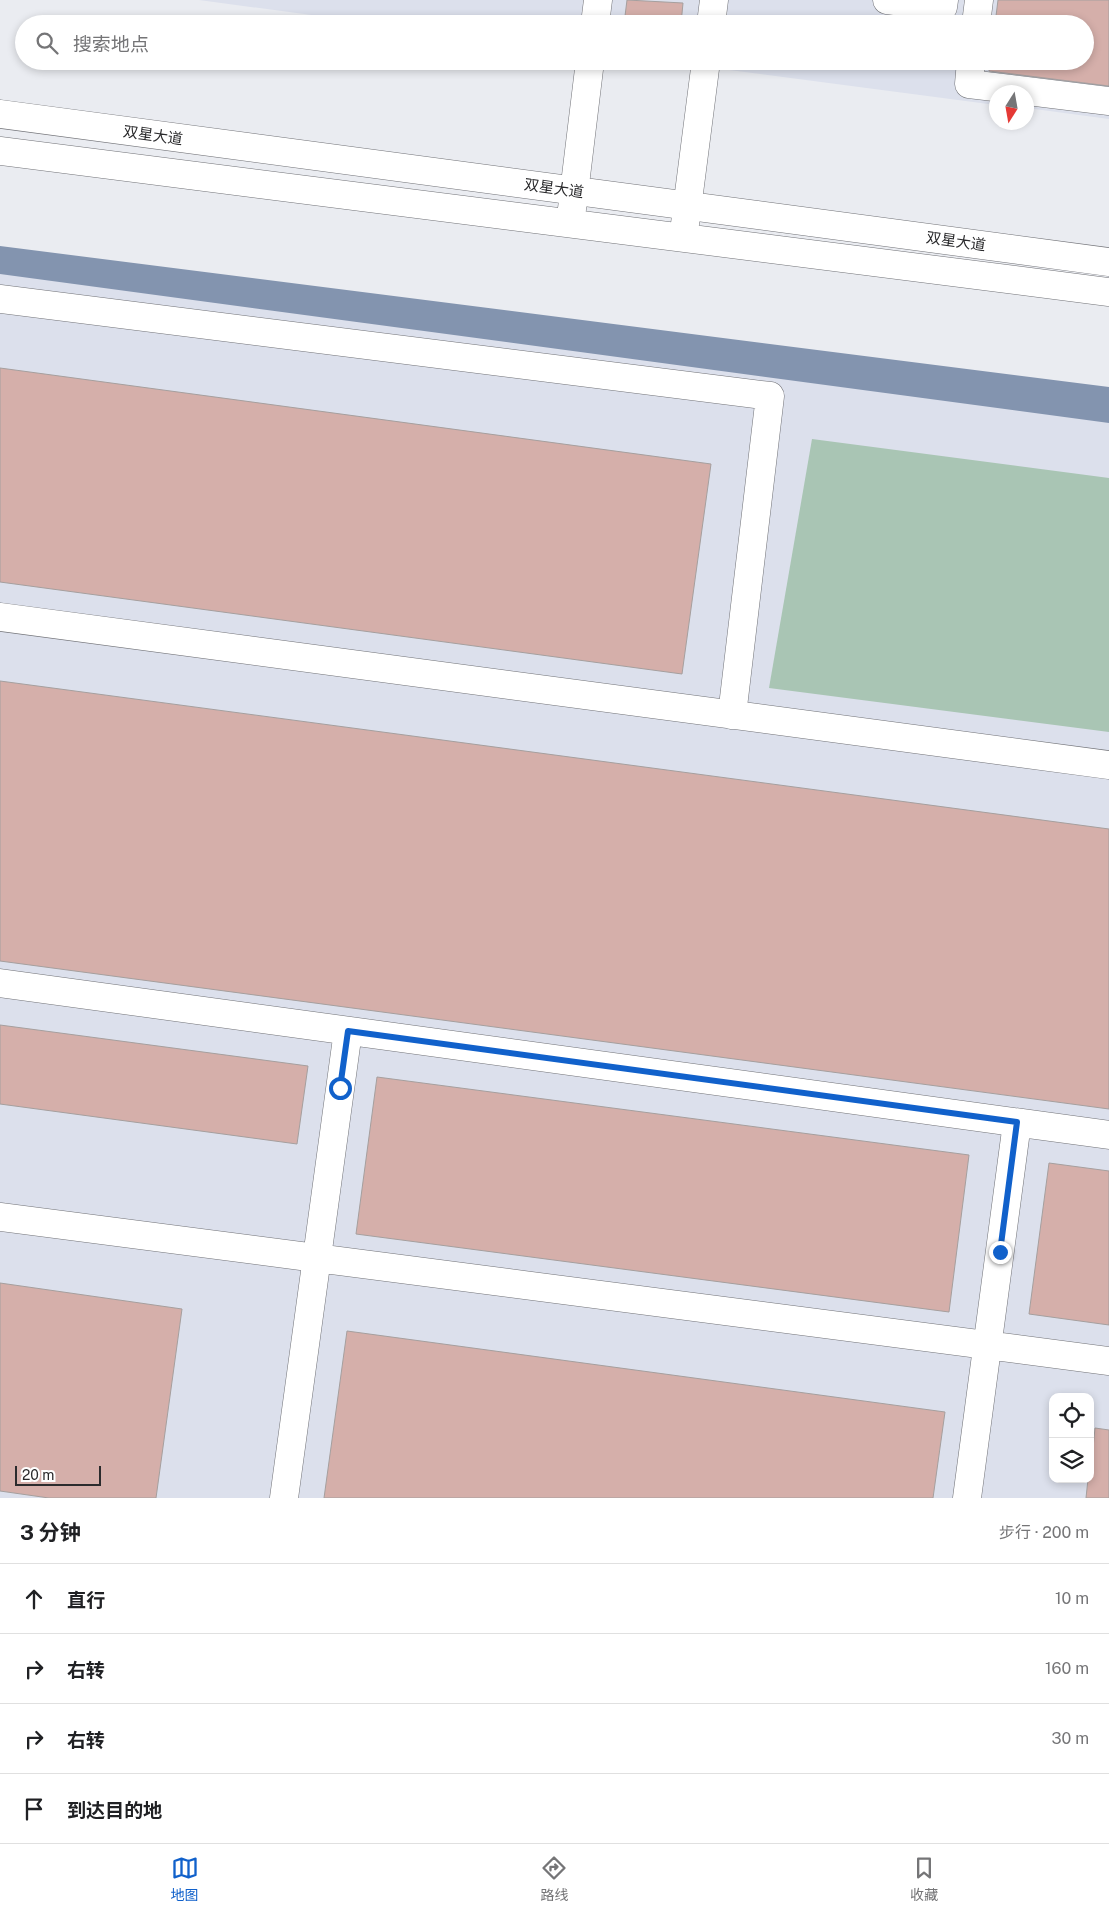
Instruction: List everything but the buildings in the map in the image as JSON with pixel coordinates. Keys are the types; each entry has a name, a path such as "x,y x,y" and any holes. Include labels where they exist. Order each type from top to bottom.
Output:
{"street":[{"path":"596,15 598,0"},
{"path":"712,15 714,0"},
{"path":"886,0 944,7 944,0"},
{"path":"977,15 979,0"},
{"path":"570,224 589,70"},
{"path":"683,238 705,70"},
{"path":"970,70 968,84 1109,101"},
{"name":"双星大道","path":"0,114 1109,262"},
{"name":"双星大道","path":"0,151 1109,292"},
{"path":"0,299 770,396 732,715"},
{"path":"0,617 1109,765"},
{"path":"0,983 1109,1135"},
{"path":"284,1498 348,1031"},
{"path":"967,1498 1017,1122"},
{"path":"0,1217 1109,1361"}],"shaded area":[{"path":"199,0 1109,0 1109,119 1034,109 1034,85 989,85 989,104 729,70 1094,70 1094,15 311,15"},
{"path":"0,263 1109,414 1109,1498 0,1498"}],"green space":[{"path":"812,439 1109,478 1109,732 769,688"}],"water":[{"path":"0,246 1109,387 1109,423 0,274"}],"route":[{"path":"340,1088 348,1031 1017,1122 1000,1252"}]}
